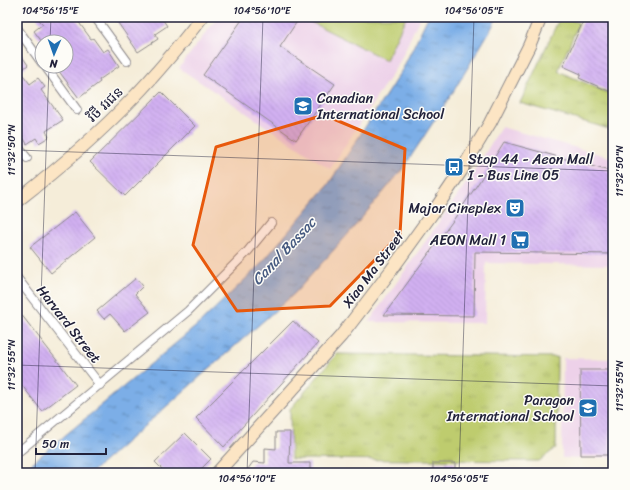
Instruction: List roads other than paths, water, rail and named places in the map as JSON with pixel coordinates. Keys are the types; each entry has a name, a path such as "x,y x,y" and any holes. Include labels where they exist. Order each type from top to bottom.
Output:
{"street":[{"path":"95,17 127,61"},
{"name":"វិថី វរជន","path":"17,201 74,154 110,121 168,60 202,17"},
{"name":"Xiao Ma Street","path":"217,473 341,336 434,211 462,171 490,122 529,46 541,17"},
{"path":"17,28 34,52"},
{"path":"50,74 77,110"},
{"path":"17,146 26,158"},
{"path":"17,453 188,311 248,252 271,223"},
{"name":"Harvard Street","path":"17,278 100,385"}],"water":[{"name":"Canal Bassac","path":"428,17 497,17 453,92 402,170 349,233 295,293 91,473 20,473 200,323 260,265 328,185 402,70"}],"place":[{"name":"Canadian International School","path":"303,106"},
{"name":"Stop 44 - Aeon Mall I - Bus Line 05","path":"454,167"},
{"name":"Major Cineplex","path":"515,208"},
{"name":"AEON Mall 1","path":"520,240"},
{"name":"Paragon International School","path":"588,408"}]}
